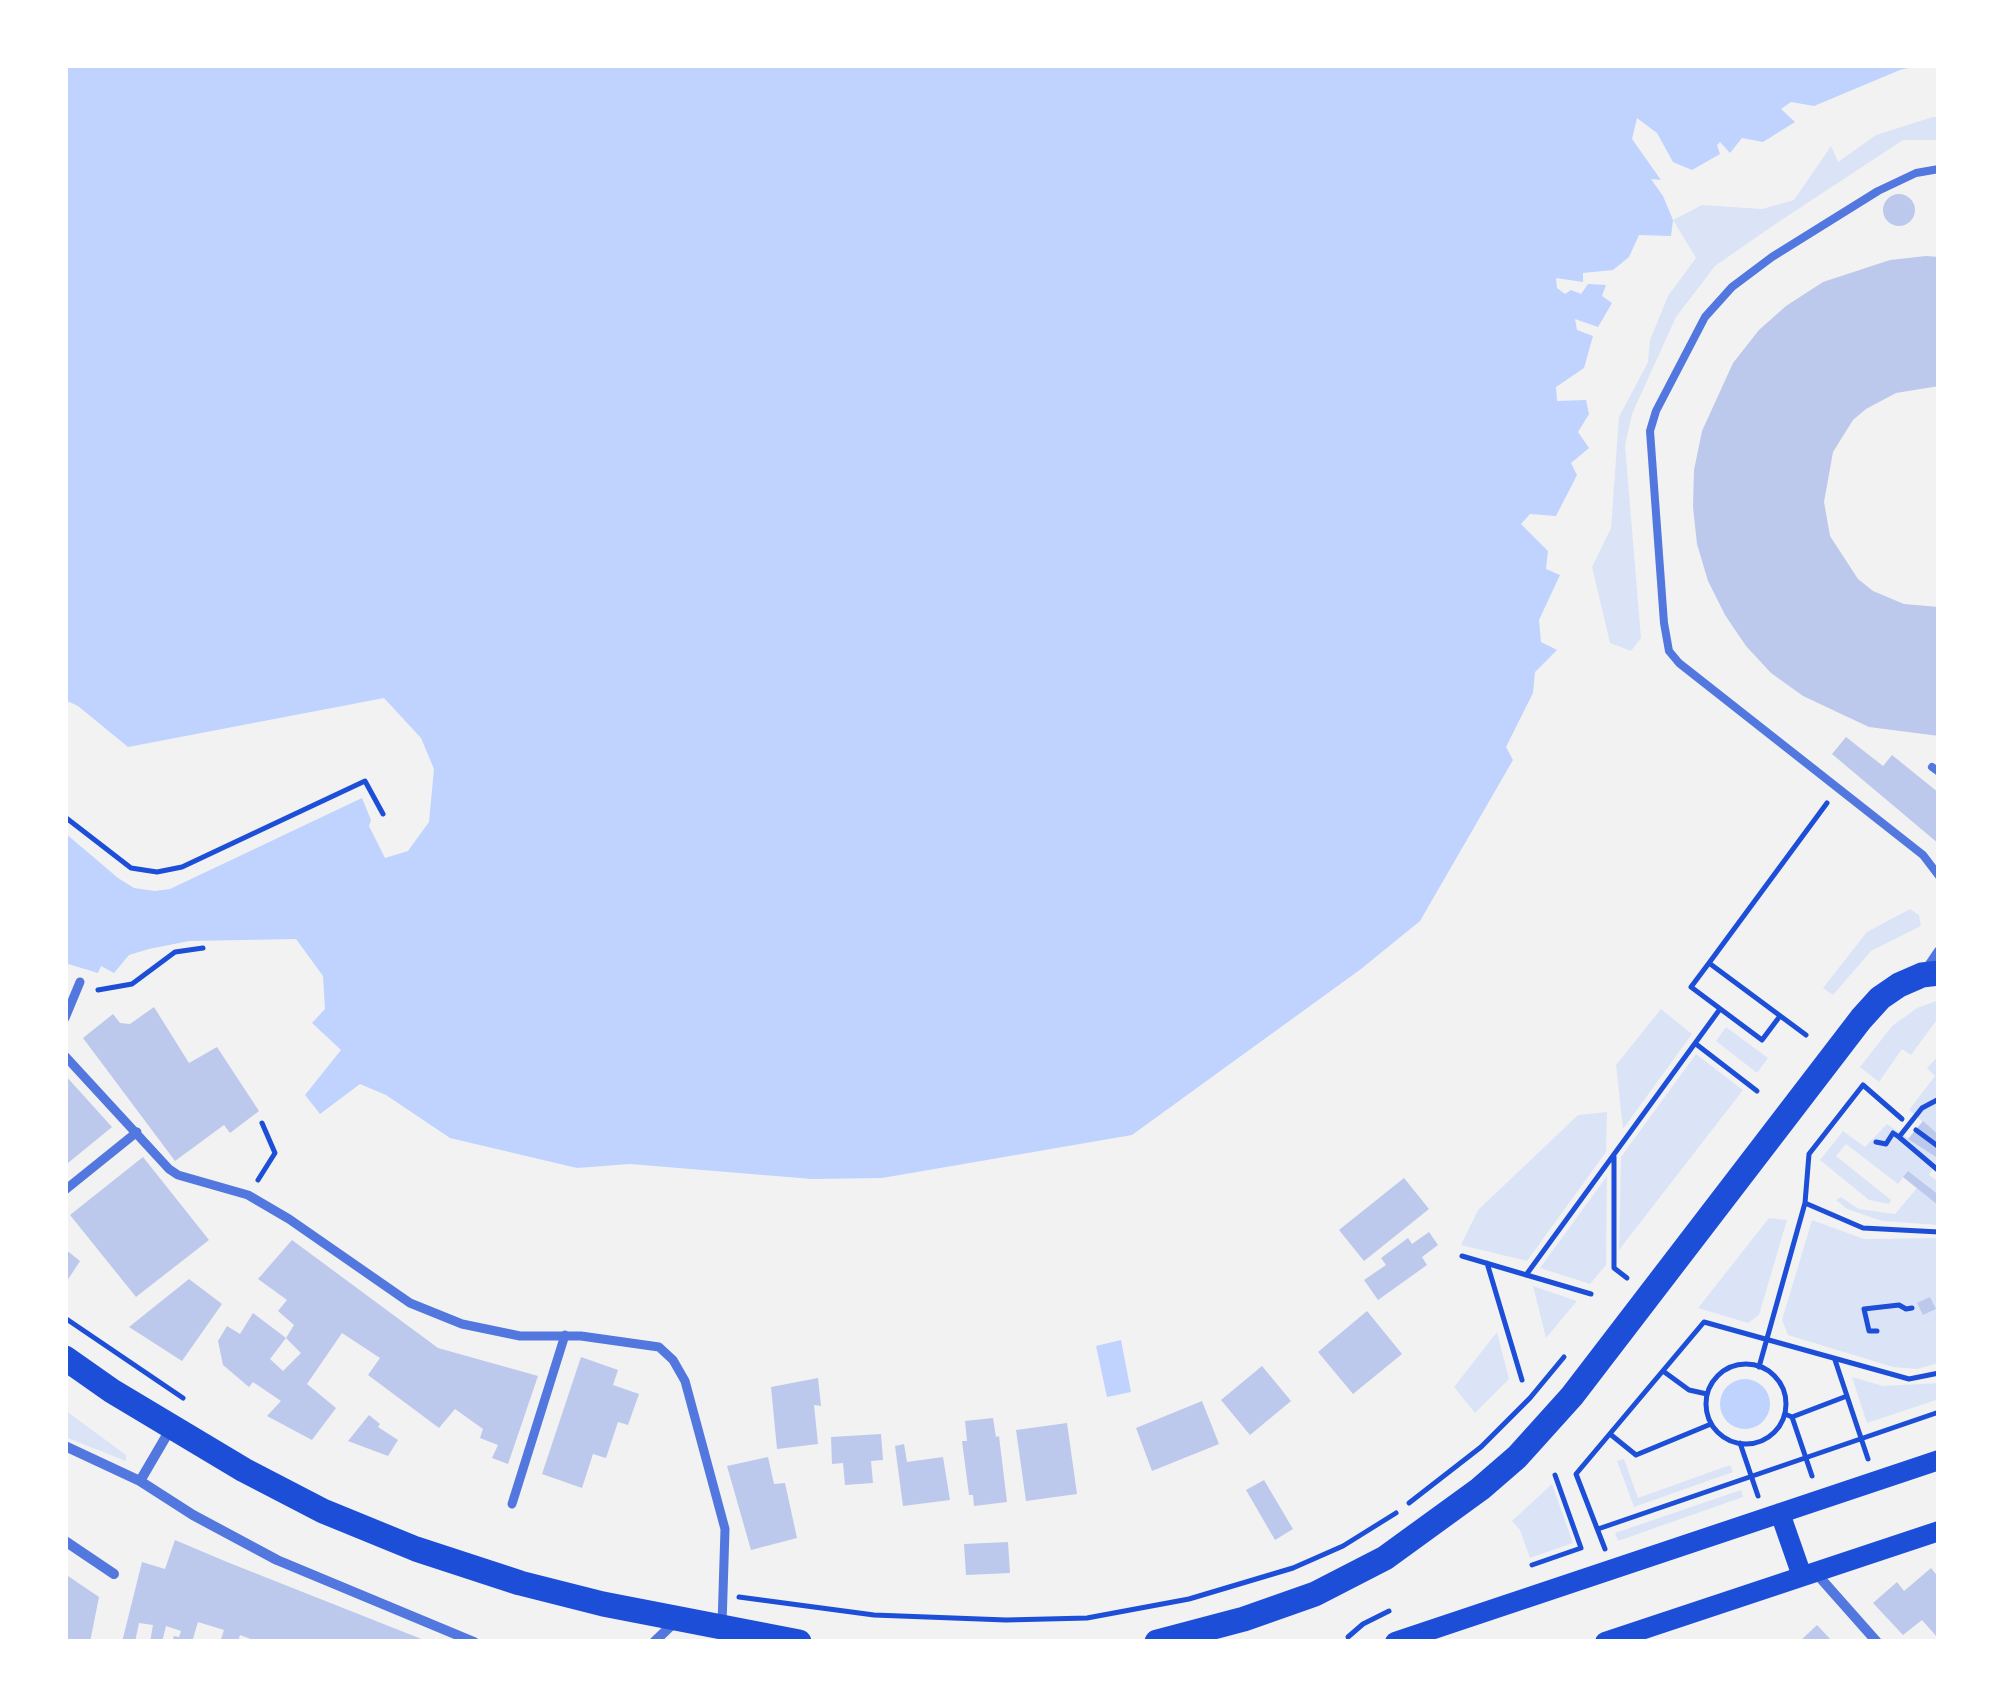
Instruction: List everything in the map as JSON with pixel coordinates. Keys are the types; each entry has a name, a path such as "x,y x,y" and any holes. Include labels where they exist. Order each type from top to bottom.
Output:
{"main road":[{"path":"1157,1642 1244,1619 1314,1594 1398,1549 1457,1508 1502,1470 1572,1396 1880,998 1930,974"},
{"path":"65,1358 170,1428 244,1470 416,1550 520,1583 677,1620 800,1642"},
{"path":"1395,1642 1939,1460"},
{"path":"1780,1513 1808,1574"},
{"path":"1605,1642 1939,1531"}],"street":[{"path":"1930,974 1939,951"},
{"path":"65,1018 80,982"},
{"path":"65,1056 178,1175 248,1195 410,1303 462,1324 520,1336 566,1336 659,1347 685,1380 725,1529 722,1628"},
{"path":"65,1190 136,1132"},
{"path":"512,1504 566,1336"},
{"path":"140,1481 170,1428"},
{"path":"65,1446 140,1481 192,1515 277,1560 474,1642"},
{"path":"65,1541 114,1574"},
{"path":"1808,1574 1877,1642"},
{"path":"654,1642 677,1620"}],"lane":[{"path":"1939,168 1916,173 1878,191 1732,286 1705,318 1656,411 1650,431 1669,651 1679,663 1923,855 1939,876"}],"path":[{"path":"65,816 132,868 156,872 182,867 365,781 382,814"},
{"path":"1780,1016 1762,1040 1692,988 1838,788"},
{"path":"132,984 175,952 203,948"},
{"path":"1710,963 1806,1035"},
{"path":"1526,1275 1720,1009"},
{"path":"1695,1043 1757,1091"},
{"path":"1760,1367 1805,1203 1810,1154 1863,1086 1902,1118"},
{"path":"1898,1137 1922,1108 1939,1100"},
{"path":"248,1195 275,1153 262,1123"},
{"path":"1916,1130 1939,1146"},
{"path":"1876,1142 1886,1144 1893,1134 1939,1171"},
{"path":"1614,1155 1614,1268 1627,1278 1619,1289"},
{"path":"1805,1203 1862,1228 1939,1232"},
{"path":"1462,1256 1591,1294"},
{"path":"1487,1263 1522,1380"},
{"path":"1877,1331 1869,1330 1864,1309 1899,1305 1906,1310 1912,1308"},
{"path":"65,1318 186,1401"},
{"path":"1606,1549 1576,1474 1704,1322 1909,1379 1939,1373"},
{"path":"724,1595 874,1615 1046,1620 1128,1613 1244,1584 1343,1546 1396,1513 1481,1447 1567,1354"},
{"path":"1835,1360 1868,1459"},
{"path":"1738,1365 1760,1367 1770,1372 1784,1391 1785,1414 1773,1434 1763,1440 1740,1443 1719,1433 1711,1424 1707,1394 1718,1375 1727,1369 1738,1365"},
{"path":"1662,1371 1688,1390 1707,1394"},
{"path":"1792,1418 1847,1396"},
{"path":"1598,1529 1939,1412"},
{"path":"1785,1414 1792,1418 1813,1478"},
{"path":"1610,1434 1636,1455 1711,1424"},
{"path":"1740,1443 1758,1496"},
{"path":"1532,1565 1581,1548 1554,1475"},
{"path":"1348,1637 1389,1611"}],"shaded area":[{"path":"1939,117 1939,140 1903,140 1774,225 1715,266 1676,317 1632,414 1625,445 1641,638 1631,651 1610,643 1592,567 1611,528 1619,417 1648,362 1650,340 1668,296 1696,258 1673,220 1702,205 1762,209 1794,200 1831,146 1838,162 1876,135"},
{"path":"1910,909 1919,915 1921,926 1871,951 1833,995 1823,988 1867,932"},
{"path":"1939,1000 1939,1017 1911,1055 1902,1049 1879,1082 1860,1067 1892,1026 1917,1008"},
{"path":"1661,1009 1692,1034 1623,1129 1616,1065"},
{"path":"1726,1027 1768,1058 1757,1073 1716,1041"},
{"path":"1696,1054 1743,1090 1619,1250 1621,1157"},
{"path":"1939,1055 1939,1135 1909,1110 1935,1076 1927,1068"},
{"path":"1607,1112 1606,1152 1527,1261 1461,1245 1478,1210 1578,1115"},
{"path":"1887,1124 1939,1159 1929,1175 1939,1182 1939,1195 1908,1171 1898,1184 1846,1144 1836,1156 1891,1200 1889,1204 1869,1200 1820,1160 1843,1131 1865,1147"},
{"path":"1607,1176 1606,1265 1590,1284 1540,1268"},
{"path":"1917,1188 1939,1206 1939,1225 1882,1221 1847,1209 1836,1200 1841,1197 1859,1209 1895,1214"},
{"path":"1769,1218 1787,1220 1759,1315 1748,1323 1698,1308"},
{"path":"1812,1220 1864,1239 1939,1238 1939,1363 1917,1369 1893,1367 1788,1335 1782,1320"},
{"path":"1533,1286 1577,1301 1546,1338"},
{"path":"1497,1332 1509,1379 1475,1413 1454,1387"},
{"path":"1852,1377 1883,1386 1939,1383 1939,1399 1867,1423"},
{"path":"65,1410 126,1455 126,1461 65,1437"},
{"path":"1624,1459 1638,1498 1730,1465 1733,1472 1634,1507 1617,1461"},
{"path":"1552,1484 1573,1543 1530,1558 1520,1530 1512,1521"},
{"path":"1741,1490 1743,1497 1618,1541 1615,1533"}],"water":[{"path":"65,65 1921,65 1814,106 1791,102 1781,109 1795,122 1763,142 1742,138 1730,153 1720,142 1720,154 1692,170 1673,162 1657,133 1637,118 1632,139 1661,180 1651,179 1673,220 1671,236 1639,235 1629,257 1613,270 1583,273 1583,282 1556,278 1557,288 1565,294 1571,290 1581,294 1588,284 1606,285 1602,296 1612,303 1598,327 1575,319 1577,330 1593,336 1584,368 1556,387 1557,401 1586,400 1589,414 1578,432 1589,448 1571,463 1577,475 1556,516 1530,514 1521,524 1548,551 1546,569 1560,575 1539,620 1541,642 1557,650 1535,672 1533,693 1506,747 1513,760 1420,921 1361,969 1132,1135 882,1178 812,1179 630,1164 577,1168 450,1138 386,1095 360,1084 320,1114 305,1095 341,1050 312,1023 325,1009 323,976 296,939 189,941 129,955 114,973 101,966 98,973 65,963 65,833 118,878 134,888 155,891 170,889 362,798 371,820 369,826 385,858 408,851 429,822 434,769 421,738 384,698 128,747 65,700"},
{"path":"1121,1340 1131,1392 1107,1397 1096,1346"},
{"path":"1745,1379 1762,1387 1770,1404 1762,1421 1745,1429 1728,1421 1720,1404 1728,1387"}],"building":[{"path":"1899,194 1911,198 1915,210 1911,222 1899,226 1887,222 1883,210 1887,198"},
{"path":"1939,257 1939,386 1896,393 1853,420 1833,452 1824,502 1830,536 1858,579 1873,591 1904,604 1939,607 1939,736 1869,727 1803,696 1771,673 1746,646 1708,581 1697,544 1693,507 1694,470 1702,431 1733,363 1759,330 1823,282 1890,260"},
{"path":"1846,737 1883,766 1892,755 1939,793 1939,844 1832,754"},
{"path":"154,1007 189,1063 217,1047 259,1111 230,1133 224,1125 175,1161 83,1038 113,1014 120,1023 130,1024"},
{"path":"65,1075 112,1127 68,1163 65,1160"},
{"path":"1923,1121 1939,1135 1939,1159 1908,1139"},
{"path":"143,1157 209,1240 136,1297 70,1215"},
{"path":"1908,1171 1939,1195 1939,1206 1903,1177"},
{"path":"1404,1178 1429,1209 1364,1261 1339,1230"},
{"path":"1429,1232 1438,1245 1422,1257 1427,1265 1378,1300 1364,1280 1386,1265 1381,1258 1408,1238 1412,1244"},
{"path":"292,1240 438,1348 538,1376 508,1464 492,1458 498,1445 480,1438 483,1429 455,1409 439,1428 368,1375 380,1358 342,1333 307,1384 336,1408 312,1440 267,1416 281,1401 253,1382 249,1387 223,1365 218,1341 227,1326 240,1334 253,1313 286,1338 294,1325 278,1311 287,1300 258,1279","holes":["286,1338 301,1353 283,1371 270,1359"]},
{"path":"65,1249 80,1261 65,1284"},
{"path":"189,1279 222,1304 182,1361 129,1327"},
{"path":"1930,1297 1936,1309 1923,1315 1917,1303"},
{"path":"1367,1311 1402,1354 1353,1394 1318,1352"},
{"path":"581,1357 618,1370 613,1385 639,1394 628,1425 618,1422 606,1458 593,1454 582,1488 542,1474"},
{"path":"1262,1366 1291,1401 1250,1435 1221,1400"},
{"path":"818,1378 821,1406 814,1405 818,1444 777,1449 771,1387"},
{"path":"1202,1401 1219,1444 1152,1471 1136,1428"},
{"path":"369,1415 380,1424 378,1427 398,1440 388,1456 348,1441"},
{"path":"993,1418 1007,1502 974,1506 962,1441 967,1441 965,1421"},
{"path":"1067,1423 1077,1494 1026,1501 1016,1430"},
{"path":"881,1434 883,1460 871,1461 873,1483 845,1485 843,1463 832,1464 831,1437"},
{"path":"904,1444 907,1462 943,1457 950,1500 903,1506 895,1446"},
{"path":"768,1457 774,1484 785,1483 797,1538 751,1550 727,1466"},
{"path":"1264,1480 1293,1529 1275,1540 1246,1490"},
{"path":"175,1540 429,1642 259,1642 240,1635 238,1642 220,1642 224,1630 198,1622 192,1642 172,1642 181,1631 166,1626 162,1642 150,1642 153,1625 139,1623 135,1642 122,1642 142,1562 165,1569"},
{"path":"1008,1542 1010,1573 966,1575 964,1544"},
{"path":"1931,1568 1939,1578 1939,1635 1922,1620 1903,1635 1873,1603 1897,1582 1904,1591"},
{"path":"65,1574 99,1597 90,1642 65,1642"},
{"path":"1817,1625 1833,1642 1799,1642"}]}
